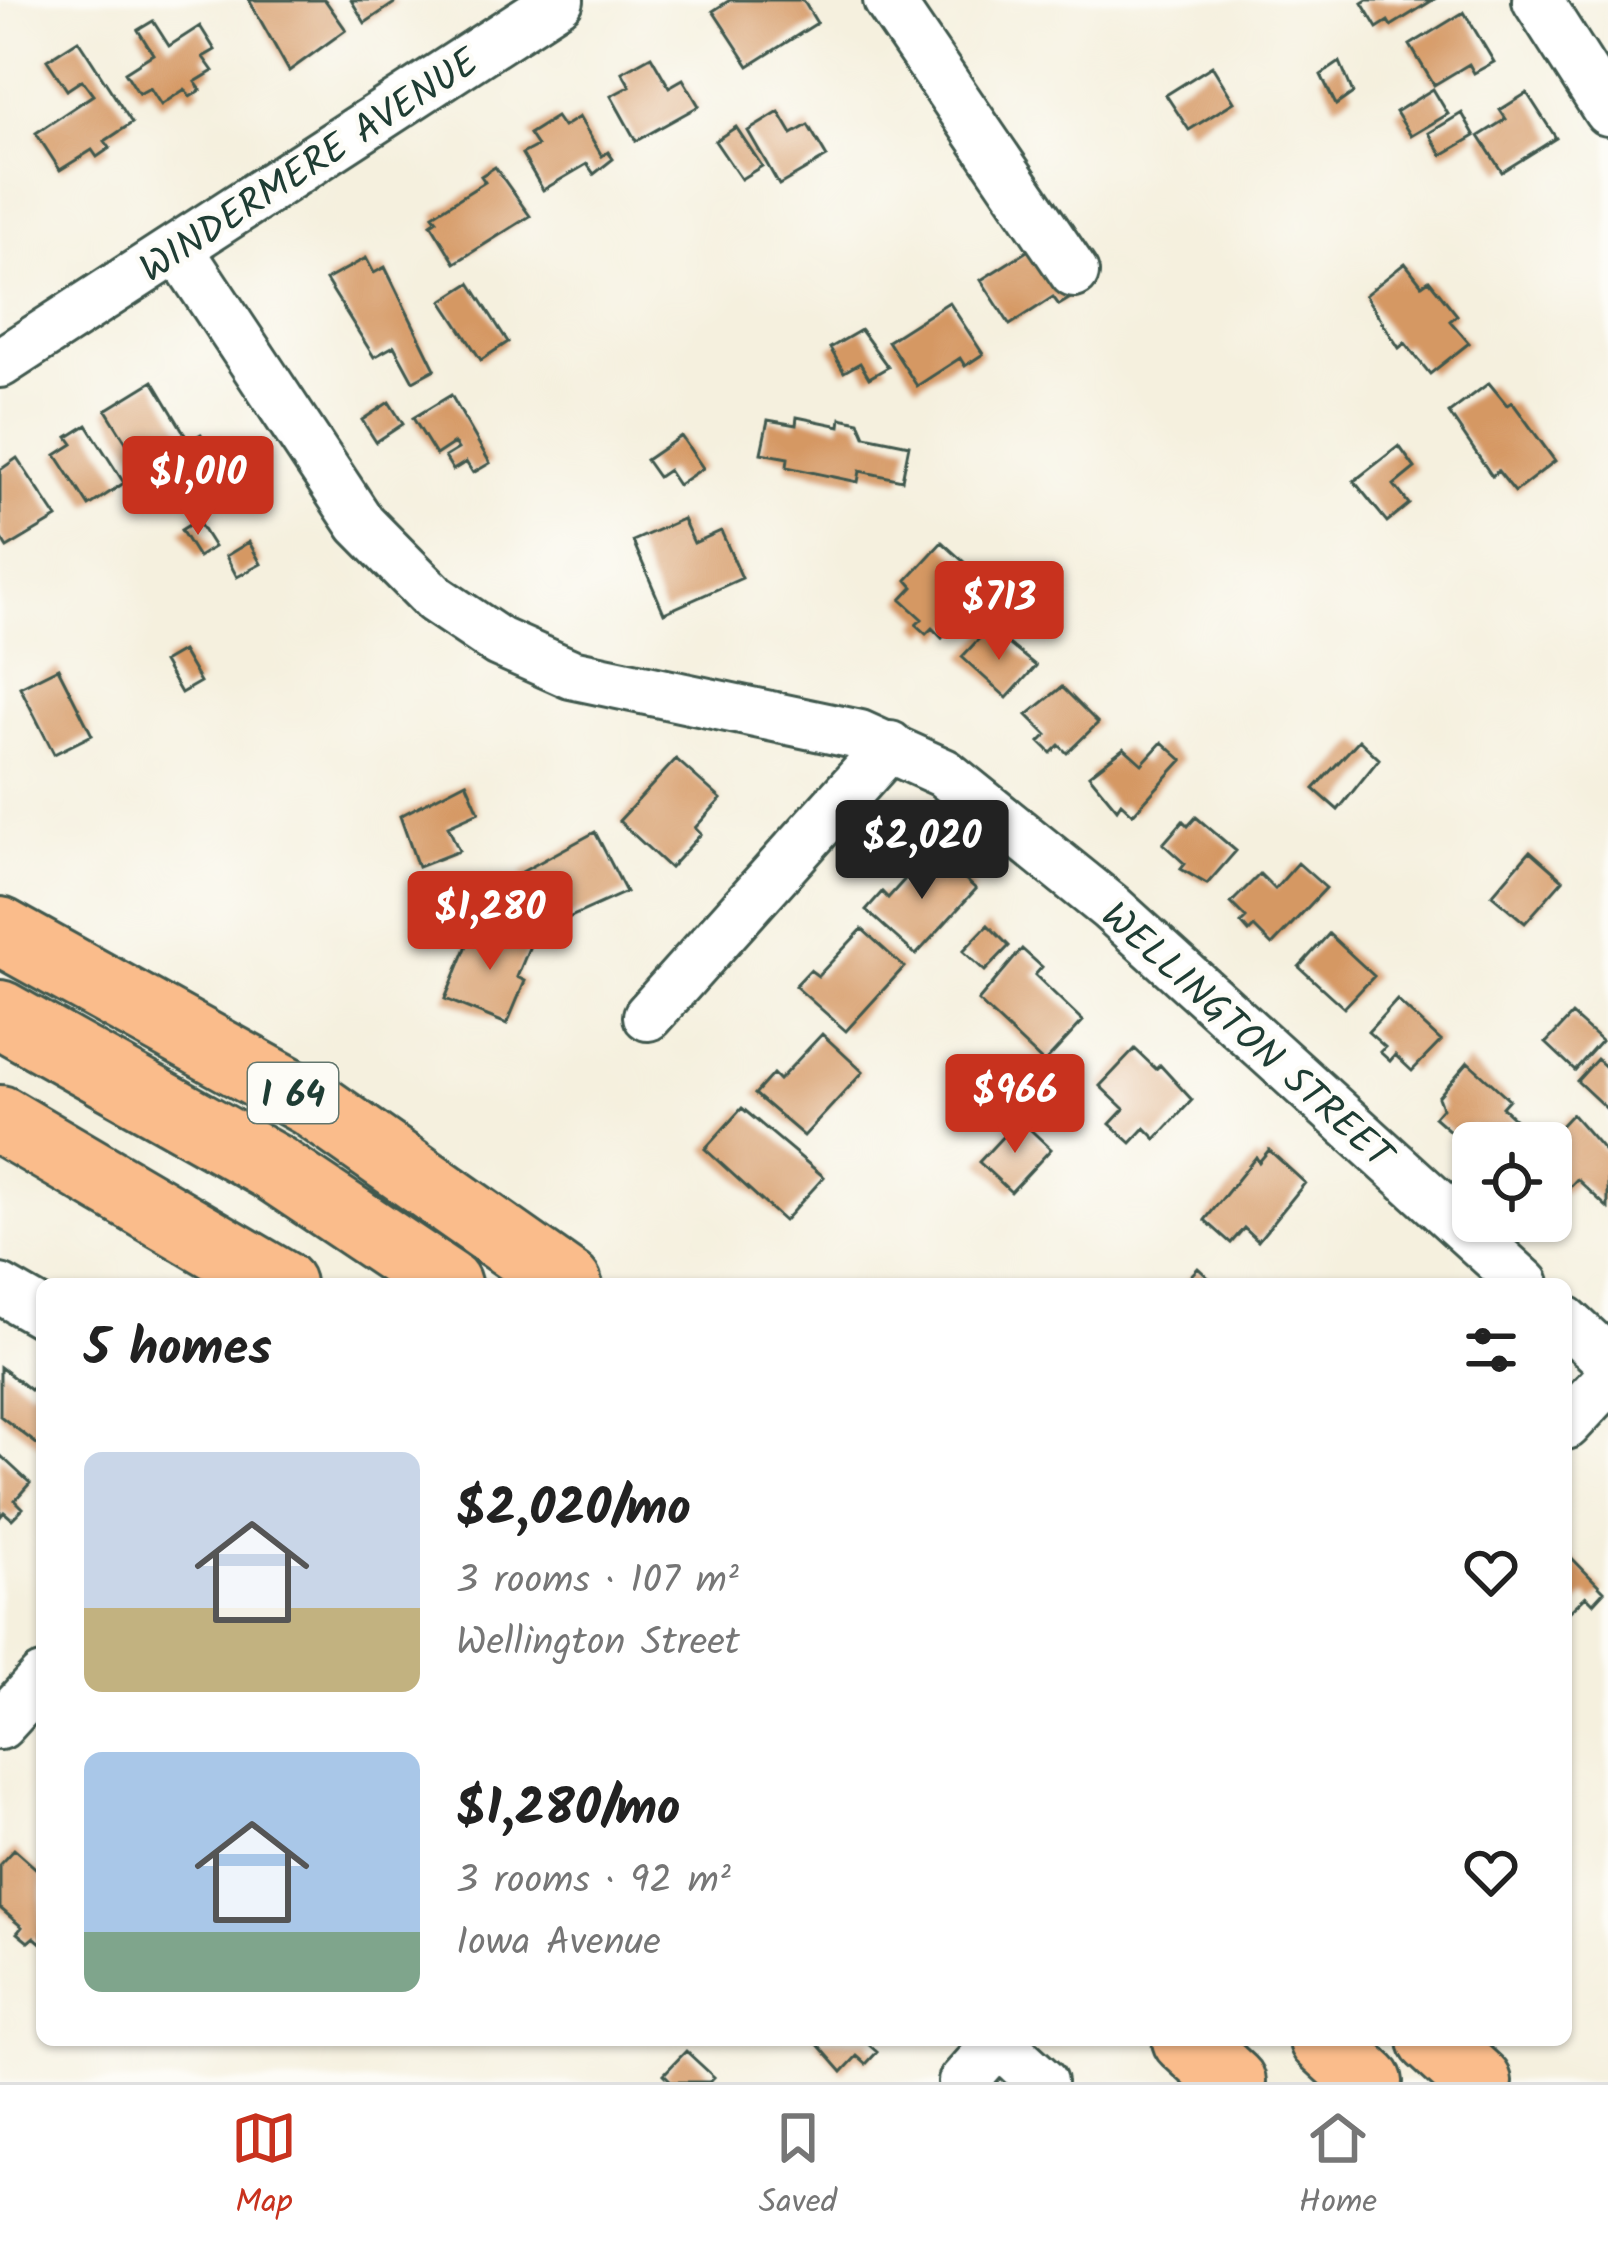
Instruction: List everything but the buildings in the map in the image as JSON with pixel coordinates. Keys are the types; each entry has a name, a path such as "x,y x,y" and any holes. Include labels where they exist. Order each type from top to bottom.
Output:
{"highway":[{"name":"I 64","path":"0,931 312,1104 559,1278"},
{"path":"0,1014 274,1168 438,1278"},
{"path":"0,1119 271,1278"},
{"path":"1193,2046 1232,2082"},
{"path":"1330,2046 1369,2082"},
{"path":"1439,2046 1478,2082"}],"street":[{"name":"WINDERMERE AVENUE","path":"0,363 559,0"},
{"path":"888,0 1074,273"},
{"path":"1537,0 1608,111"},
{"name":"WELLINGTON STREET","path":"178,248 362,524 436,599 499,642 571,674 890,746 944,773 1110,907 1518,1278"},
{"path":"648,1016 890,746"},
{"path":"0,1289 36,1310"},
{"path":"1572,1327 1608,1360"},
{"path":"1572,1419 1608,1380"},
{"path":"0,1725 36,1686"},
{"path":"964,2082 994,2046"},
{"path":"1003,2046 1042,2082"}]}
